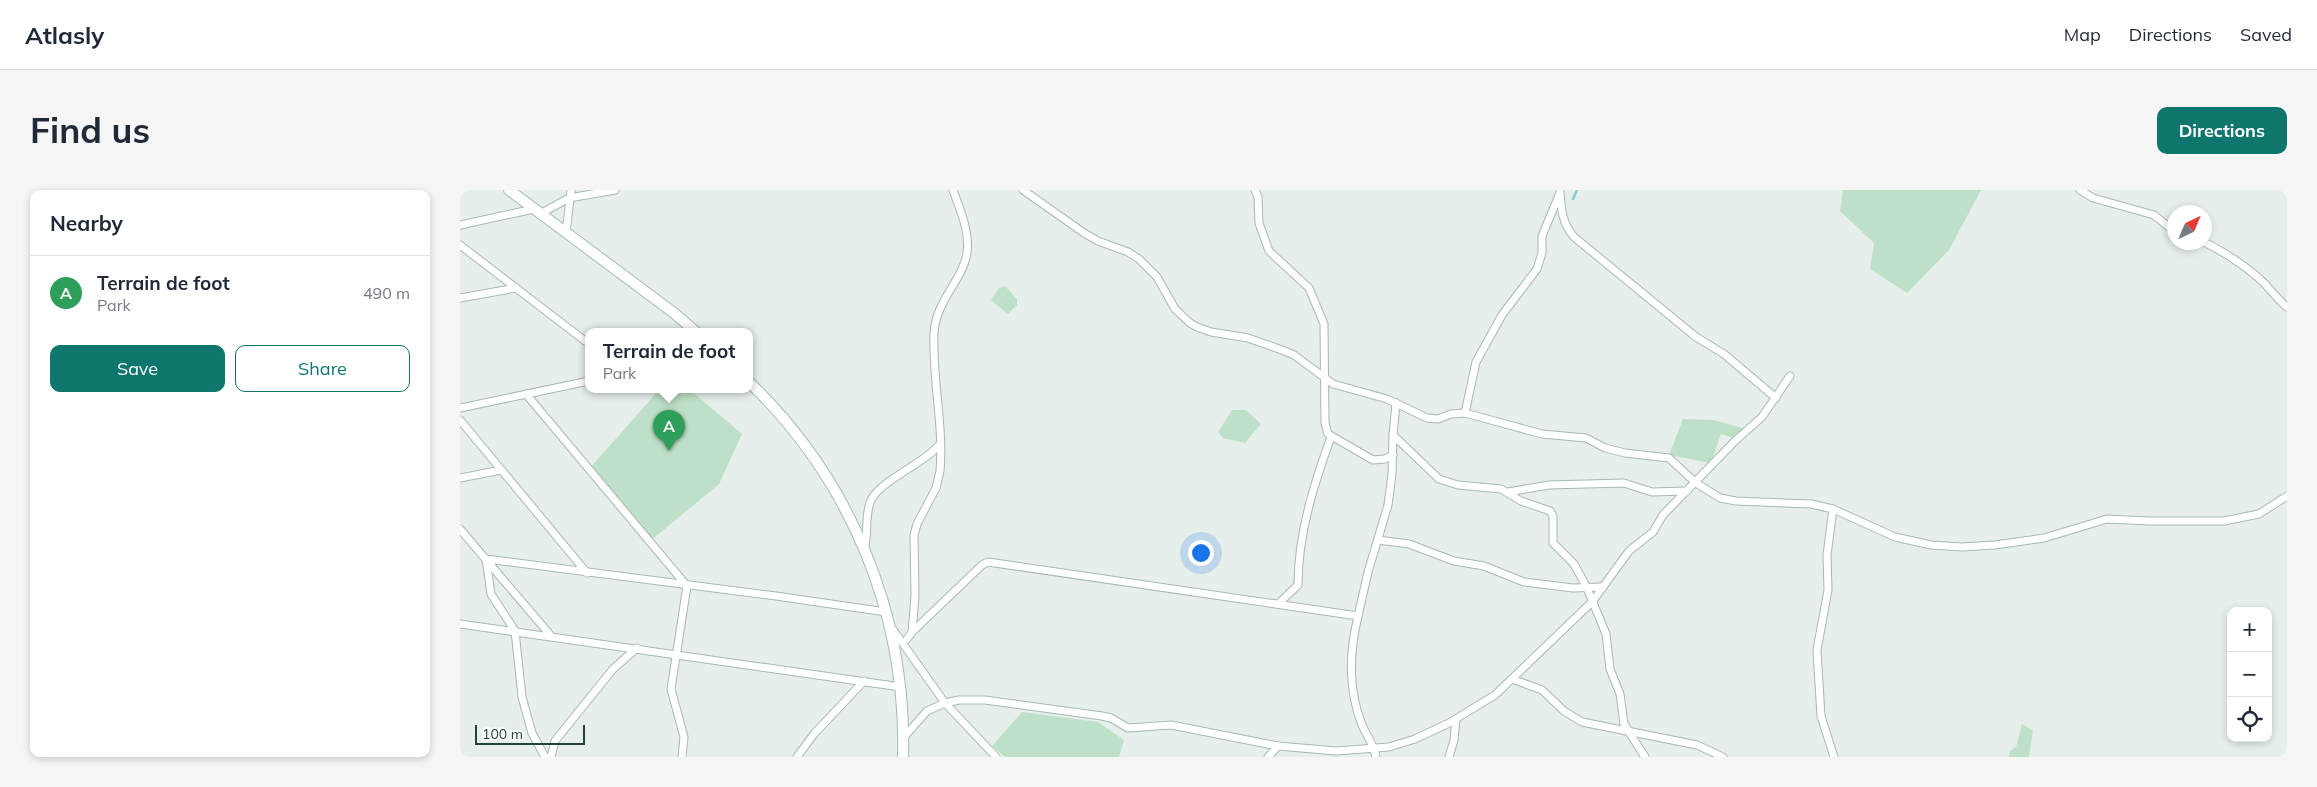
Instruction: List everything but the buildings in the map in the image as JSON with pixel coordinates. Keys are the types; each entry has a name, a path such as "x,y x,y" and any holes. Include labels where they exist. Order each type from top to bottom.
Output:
{"main road":[{"path":"509,190 691,328"},
{"path":"753,386 783,416 806,445 833,486 864,550 886,612 901,686 904,737 903,757"}],"street":[{"path":"460,224 537,211 570,194 615,190"},
{"path":"912,632 916,579 914,535 916,524 932,498 939,479 940,444 934,331 946,294 962,268 967,245 963,217 953,190"},
{"path":"1023,190 1084,233 1098,241 1128,252 1139,259 1158,277 1175,309 1190,323 1211,332 1248,338 1282,350 1299,358 1326,379 1342,388 1379,396 1427,418 1438,419 1451,414 1465,413 1542,434 1586,438 1605,448 1625,453 1663,456 1676,463 1696,483 1720,498 1736,501 1791,502 1833,509 1894,537 1931,545 1962,547 1995,546 2044,538 2107,519 2149,522 2224,521 2258,514 2287,496"},
{"path":"1255,190 1259,223 1269,251 1309,288 1317,305 1324,329 1325,423 1331,437 1373,460 1385,459 1393,455"},
{"path":"2080,190 2093,198 2154,215 2167,225"},
{"path":"1560,191 1563,219 1574,237 1696,337 1724,354 1776,398"},
{"path":"1465,413 1476,362 1502,315 1537,269 1542,253 1542,236 1560,191"},
{"path":"566,234 570,194"},
{"path":"460,245 585,341"},
{"path":"2212,246 2263,282 2273,296 2287,307"},
{"path":"460,298 516,288"},
{"path":"904,737 927,711 945,703 959,700 985,700 1107,717 1128,728 1171,724 1278,746 1376,753 1415,739 1456,719 1491,698 1592,602 1630,551 1653,532 1663,515 1735,441 1762,417 1790,376"},
{"path":"460,408 585,382"},
{"path":"526,394 688,586 671,690 684,737 682,757"},
{"path":"1376,753 1362,725 1351,681 1351,659 1358,616 1388,505 1396,403"},
{"path":"460,420 587,573"},
{"path":"1393,435 1439,479 1458,485 1489,487 1508,492 1521,501 1550,511 1553,516 1553,543 1574,564 1587,588 1606,634 1610,668 1620,694 1627,731 1645,757"},
{"path":"1278,604 1298,585 1303,531 1314,484 1331,437"},
{"path":"864,550 868,535 869,506 873,496 881,488 921,461 940,444"},
{"path":"460,478 501,470"},
{"path":"1508,492 1549,484 1615,483 1627,483 1652,492 1687,491"},
{"path":"1833,509 1827,555 1828,590 1818,633 1817,650 1821,716 1834,757"},
{"path":"460,529 551,636"},
{"path":"1378,540 1410,544 1454,561 1484,566 1524,582 1573,588 1603,587"},
{"path":"486,559 886,612"},
{"path":"486,559 491,594 515,631 522,697 532,733 544,757"},
{"path":"907,639 982,565 988,562 1358,616"},
{"path":"460,624 901,686"},
{"path":"889,624 945,703 996,757"},
{"path":"550,757 555,741 613,669 637,648"},
{"path":"1512,679 1542,690 1564,711 1582,722 1697,745 1722,757"},
{"path":"797,757 814,734 864,681"},
{"path":"1449,757 1454,740 1456,719"},
{"path":"1268,757 1278,746"}],"green space":[{"path":"1843,190 1981,190 1949,250 1907,293 1870,269 1874,243 1840,211"},
{"path":"1005,286 1017,299 1017,305 1008,314 991,300 999,288"},
{"path":"656,393 694,393 742,434 719,484 650,541 589,469"},
{"path":"1232,410 1246,410 1261,424 1245,443 1223,438 1218,432"},
{"path":"1683,419 1714,420 1745,429 1737,439 1721,434 1711,463 1669,455"},
{"path":"1022,712 1098,722 1124,740 1119,757 1005,757 992,746"},
{"path":"2022,724 2033,730 2029,757 2009,757 2010,751 2016,747"}],"waterway":[{"path":"1573,199 1577,190"}],"place":[{"name":"Terrain de foot","path":"669,451"}]}
